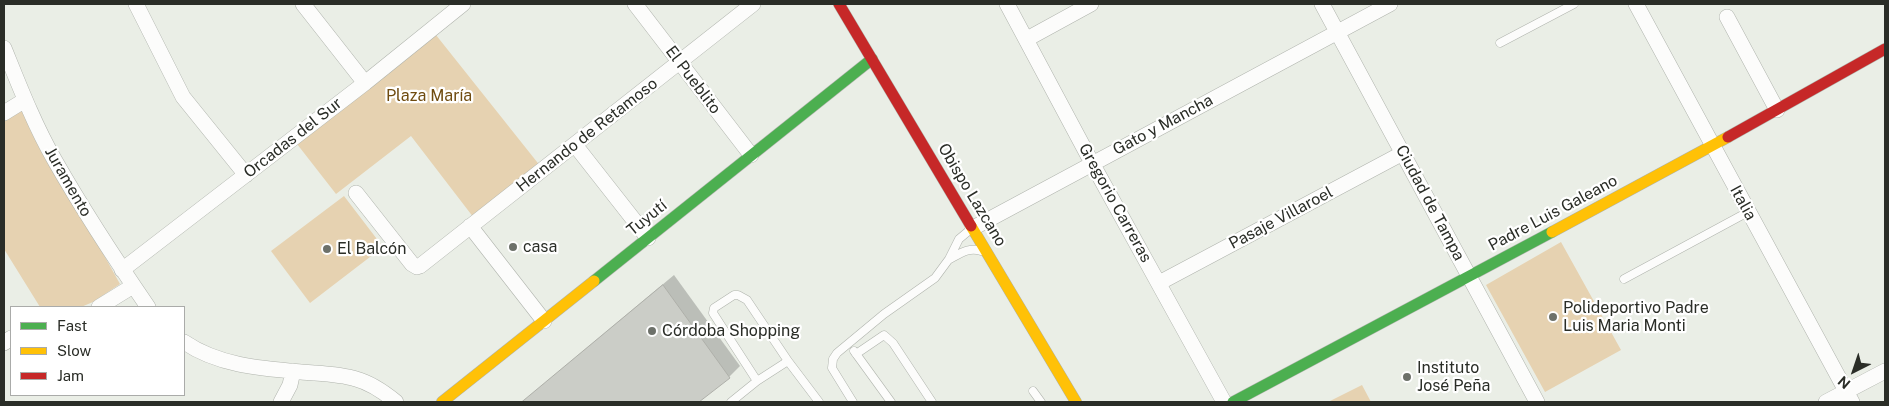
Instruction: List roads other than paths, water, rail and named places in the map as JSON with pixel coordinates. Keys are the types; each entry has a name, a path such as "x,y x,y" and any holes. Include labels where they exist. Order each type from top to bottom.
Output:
{"main road":[{"name":"Obispo Lazcano","path":"839,4 1076,402"},
{"name":"Padre Luis Galeano","path":"1233,402 1712,146 1885,49"},
{"name":"Tuyutí","path":"442,402 872,58"}],"street":[{"path":"136,4 183,97 246,175"},
{"path":"303,4 365,83"},
{"name":"Orcadas del Sur","path":"122,270 365,83 463,4"},
{"name":"El Pueblito","path":"635,4 751,155"},
{"name":"Hernando de Retamoso","path":"356,193 412,264 417,267 420,266 753,4"},
{"name":"Gregorio Carreras","path":"1007,4 1224,402"},
{"path":"1027,39 1091,4"},
{"name":"Ciudad de Tampa","path":"1322,4 1537,402"},
{"name":"Gato y Mancha","path":"973,228 1390,4"},
{"name":"Italia","path":"1636,4 1850,397"},
{"path":"1727,17 1777,110"},
{"name":"Juramento","path":"4,48 25,100 54,158 122,270 147,306"},
{"path":"4,113 25,100"},
{"path":"574,145 648,238"},
{"name":"Pasaje Villaroel","path":"1159,283 1403,153"},
{"path":"470,226 544,321"},
{"path":"101,306 133,286"},
{"path":"185,343 211,356 229,362 358,379 396,402"},
{"path":"281,402 290,385 294,371"},
{"path":"1826,402 1850,397 1885,371"}],"lane":[{"path":"1500,43 1574,4"},
{"path":"1624,278 1748,212"},
{"name":"Gato y Mancha","path":"853,402 832,368 833,359 837,353 884,314 935,278 949,259 959,239 973,228"},
{"name":"Gato y Mancha","path":"949,259 971,249 988,254"},
{"path":"757,381 713,313 714,308 734,295 742,296 747,300 818,402"},
{"path":"856,354 884,335 888,338 932,402"},
{"path":"848,343 891,402"},
{"path":"731,402 757,381 788,361"},
{"path":"1033,391 1041,402"}],"place":[{"name":"casa","path":"513,247"},
{"name":"El Balcón","path":"327,249"},
{"name":"Polideportivo Padre Luis Maria Monti","path":"1553,317"},
{"name":"Córdoba Shopping","path":"652,331"},
{"name":"Instituto José Peña","path":"1407,377"}],"park label":[{"name":"Plaza María","path":"429,96"}]}
